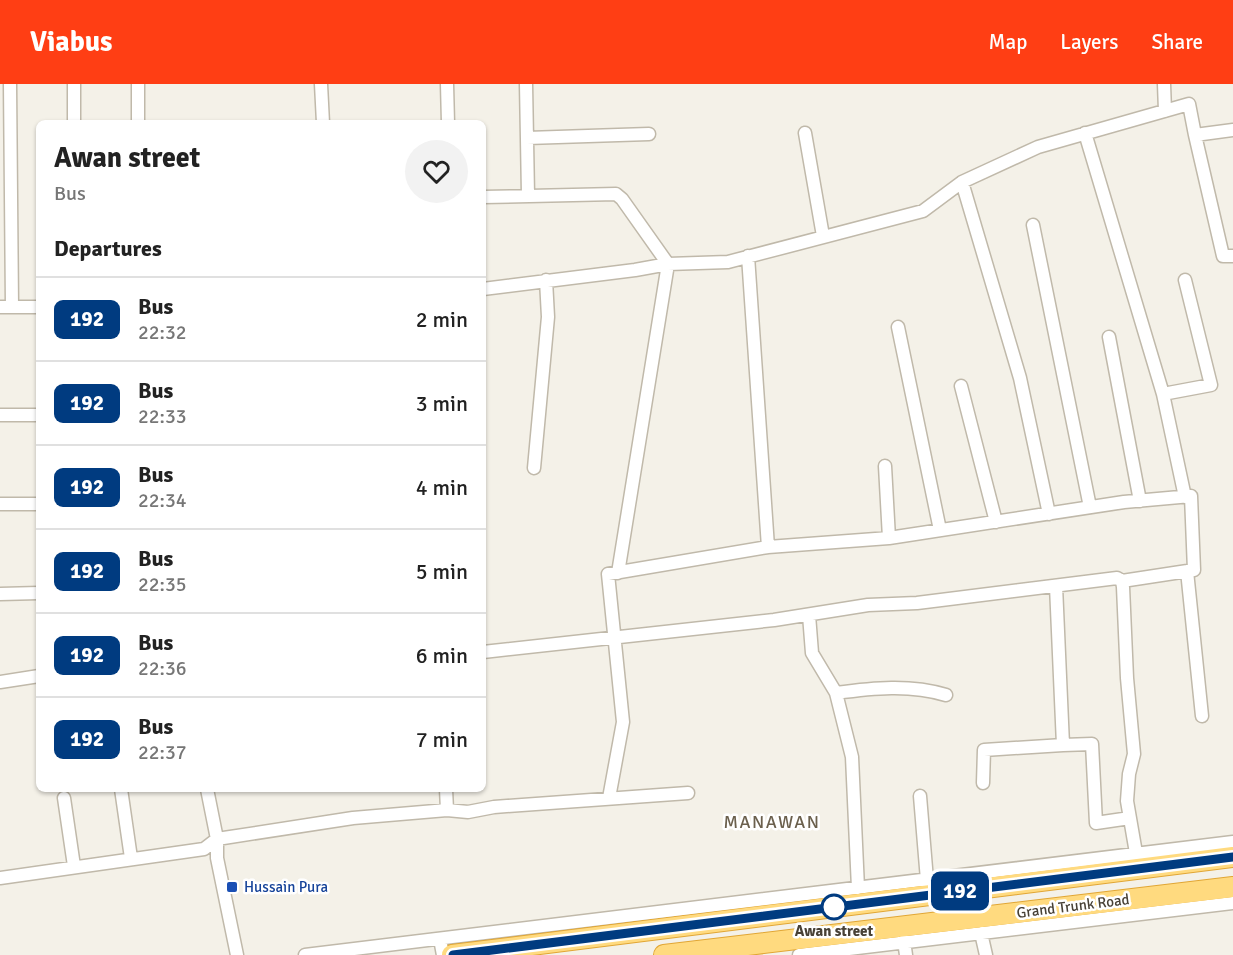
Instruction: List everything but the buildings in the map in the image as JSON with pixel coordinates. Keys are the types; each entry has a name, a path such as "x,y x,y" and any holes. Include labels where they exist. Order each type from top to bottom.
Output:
{"highway":[{"name":"Grand Trunk Road","path":"452,955 817,901 1233,857"},
{"name":"Grand Trunk Road","path":"664,955 1233,887"}],"street":[{"path":"10,84 5,107 6,307 36,307"},
{"path":"74,84 74,120"},
{"path":"138,84 138,120"},
{"path":"321,84 323,120"},
{"path":"447,84 448,120"},
{"path":"526,84 528,195"},
{"path":"1164,84 1165,111"},
{"path":"486,289 668,264 728,262 923,211 962,182 1038,147 1189,104 1223,256 1233,256"},
{"path":"1195,135 1233,130"},
{"path":"805,133 823,236"},
{"path":"1086,133 1163,394 1185,497"},
{"path":"527,138 649,134"},
{"path":"962,182 1020,378 1049,514"},
{"path":"486,197 616,194 622,198 668,264 618,573"},
{"path":"1033,225 1090,507"},
{"path":"748,256 768,547"},
{"path":"534,468 548,317 546,280"},
{"path":"1163,394 1211,385 1185,280"},
{"path":"898,327 940,530"},
{"path":"1109,337 1140,501"},
{"path":"961,386 996,522"},
{"path":"0,415 36,415"},
{"path":"885,466 889,538"},
{"path":"486,652 614,638 808,615 868,605 917,603 1117,578 1122,581 1187,572 1194,570 1191,496 1090,507 889,538 768,547 608,574 614,638 623,722 609,798"},
{"path":"0,504 36,504"},
{"path":"1187,572 1202,716"},
{"path":"1122,581 1134,754 1129,774 1127,801 1136,853"},
{"path":"1056,586 1063,745"},
{"path":"0,594 36,593"},
{"path":"808,615 812,653 836,693 852,757 858,888"},
{"path":"0,682 36,676"},
{"path":"836,693 888,688 929,690 946,695"},
{"path":"983,783 984,750 1092,744 1096,823 1130,818"},
{"path":"121,792 131,858"},
{"path":"208,792 217,839 217,858 237,955"},
{"path":"446,792 447,810"},
{"path":"0,878 204,849 217,839 352,818 447,810 468,812 494,807 688,793"},
{"path":"920,796 927,880"},
{"path":"64,798 74,866"},
{"path":"305,955 817,901 858,888 910,890 927,880 1233,842"},
{"path":"799,955 1233,903"},
{"path":"981,933 986,955"},
{"path":"440,939 443,955"},
{"path":"904,941 906,955"}],"bus line":[{"name":"192","path":"453,955 1233,857"}],"place":[{"name":"Hussain Pura","path":"232,887"},
{"name":"Awan street","path":"834,907"}],"district":[{"name":"MANAWAN","path":"772,822"}]}
